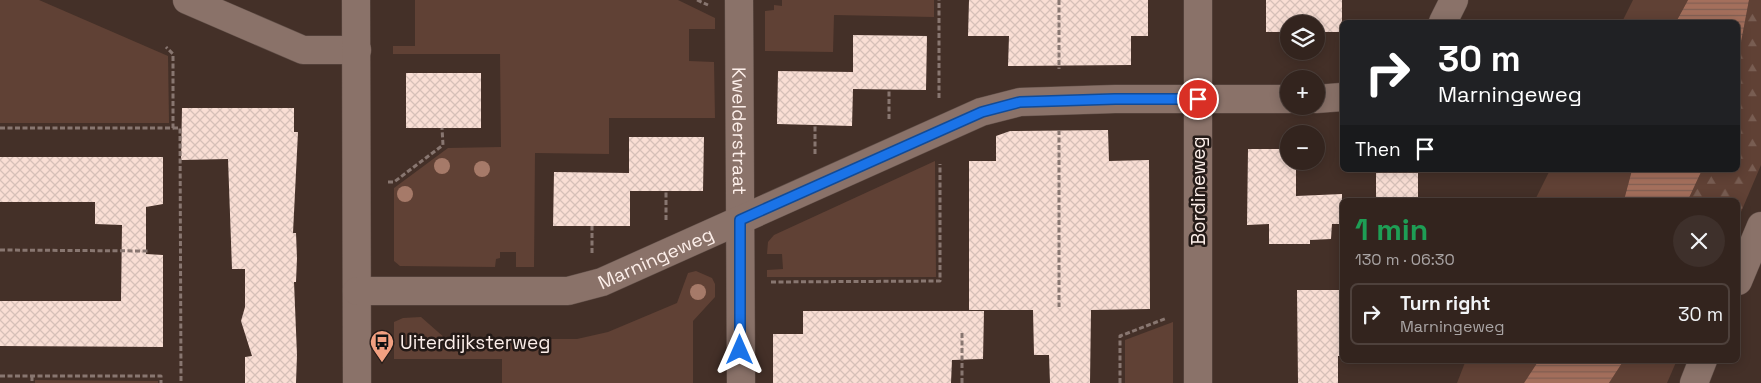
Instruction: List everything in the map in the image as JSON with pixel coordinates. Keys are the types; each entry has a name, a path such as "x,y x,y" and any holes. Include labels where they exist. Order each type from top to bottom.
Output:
{"street":[{"path":"187,0 303,50 356,50"},
{"path":"356,0 357,383"},
{"name":"Kwelderstraat","path":"739,0 741,383"},
{"name":"Bordineweg","path":"1198,0 1198,383"},
{"path":"1444,20 1454,0"},
{"path":"1325,98 1340,97"},
{"name":"Marningeweg","path":"357,291 568,291 602,282 982,112 1020,102 1280,99"},
{"path":"1740,276 1761,226"},
{"path":"1694,383 1702,363"}],"path":[{"path":"740,282 940,281 940,0"},
{"path":"1059,0 1059,307"},
{"path":"166,47 173,54 173,128"},
{"path":"0,128 180,128 181,383"},
{"path":"387,182 394,182 442,145 442,128"},
{"path":"0,250 150,251"},
{"path":"1120,383 1120,336 1198,306"},
{"path":"962,331 962,383"},
{"path":"0,376 160,376 160,383"},
{"path":"32,376 32,383"}],"green space":[{"path":"0,0 39,0 168,56 169,123 0,123"},
{"path":"415,0 678,0 715,18 715,29 689,29 689,61 714,62 715,118 609,118 609,154 535,153 534,267 516,267 516,252 500,252 500,258 496,259 495,267 400,266 394,261 394,188 448,148 501,147 500,54 393,54 393,46 415,46"},
{"path":"782,0 934,0 934,17 834,15 833,52 765,51 765,11 774,10 774,5 782,6"},
{"path":"1633,0 1688,0 1677,20 1623,20"},
{"path":"1749,0 1761,0 1761,165 1740,214 1740,198 1689,198 1701,172 1740,172 1740,47"},
{"path":"935,161 936,277 767,277 767,270 783,269 782,254 767,254 768,242 774,235"},
{"path":"1549,172 1631,172 1625,198 1536,198"},
{"path":"696,271 712,278 715,284 715,297 693,321 693,383 502,383 502,359 394,359 394,322 403,318 421,317 446,339 577,339 608,332 677,303 688,273"},
{"path":"1173,322 1173,383 1125,383 1125,340"},
{"path":"1465,363 1537,363 1524,383 1457,383"},
{"path":"1622,363 1676,363 1667,383 1609,383"},
{"path":"35,380 158,381 158,383 35,383"}],"shaded area":[{"path":"1688,0 1749,0 1740,47 1740,20 1677,20"},
{"path":"1631,172 1701,172 1689,198 1625,198"},
{"path":"1537,363 1622,363 1609,383 1524,383"}],"building":[{"path":"969,0 1148,0 1148,36 1131,36 1131,65 1008,66 1009,36 968,36"},
{"path":"1266,0 1342,0 1340,32 1325,32 1325,15 1280,15 1280,32 1266,32"},
{"path":"853,35 927,36 926,90 853,89 852,126 777,124 778,71 853,72"},
{"path":"406,73 481,73 481,128 406,128"},
{"path":"182,108 294,108 294,132 298,132 293,233 296,233 297,258 296,282 294,282 297,355 296,383 245,383 245,357 252,356 241,321 245,307 245,269 232,269 228,159 181,160"},
{"path":"1108,130 1109,161 1149,160 1150,309 1091,310 1090,383 1050,383 1049,355 1034,355 1033,310 969,310 969,161 996,161 996,136 1010,131"},
{"path":"629,137 704,137 703,191 630,191 630,226 553,226 554,172 629,173"},
{"path":"1248,149 1280,149 1280,170 1296,170 1296,196 1342,194 1342,198 1340,198 1340,224 1332,224 1331,239 1310,240 1310,244 1269,244 1269,224 1247,225"},
{"path":"0,157 163,157 163,204 146,207 146,254 163,255 163,347 0,346 0,301 121,301 122,225 95,224 95,202 0,202"},
{"path":"1376,172 1418,172 1418,198 1376,198"},
{"path":"1297,290 1340,290 1338,383 1298,383"},
{"path":"803,311 984,311 983,359 952,360 951,383 773,383 773,334 803,334"}],"place":[{"name":"Uiterdijksterweg","path":"382,363"}],"route":[{"path":"740,350 740,220 982,112 1020,102 1198,99"}]}
